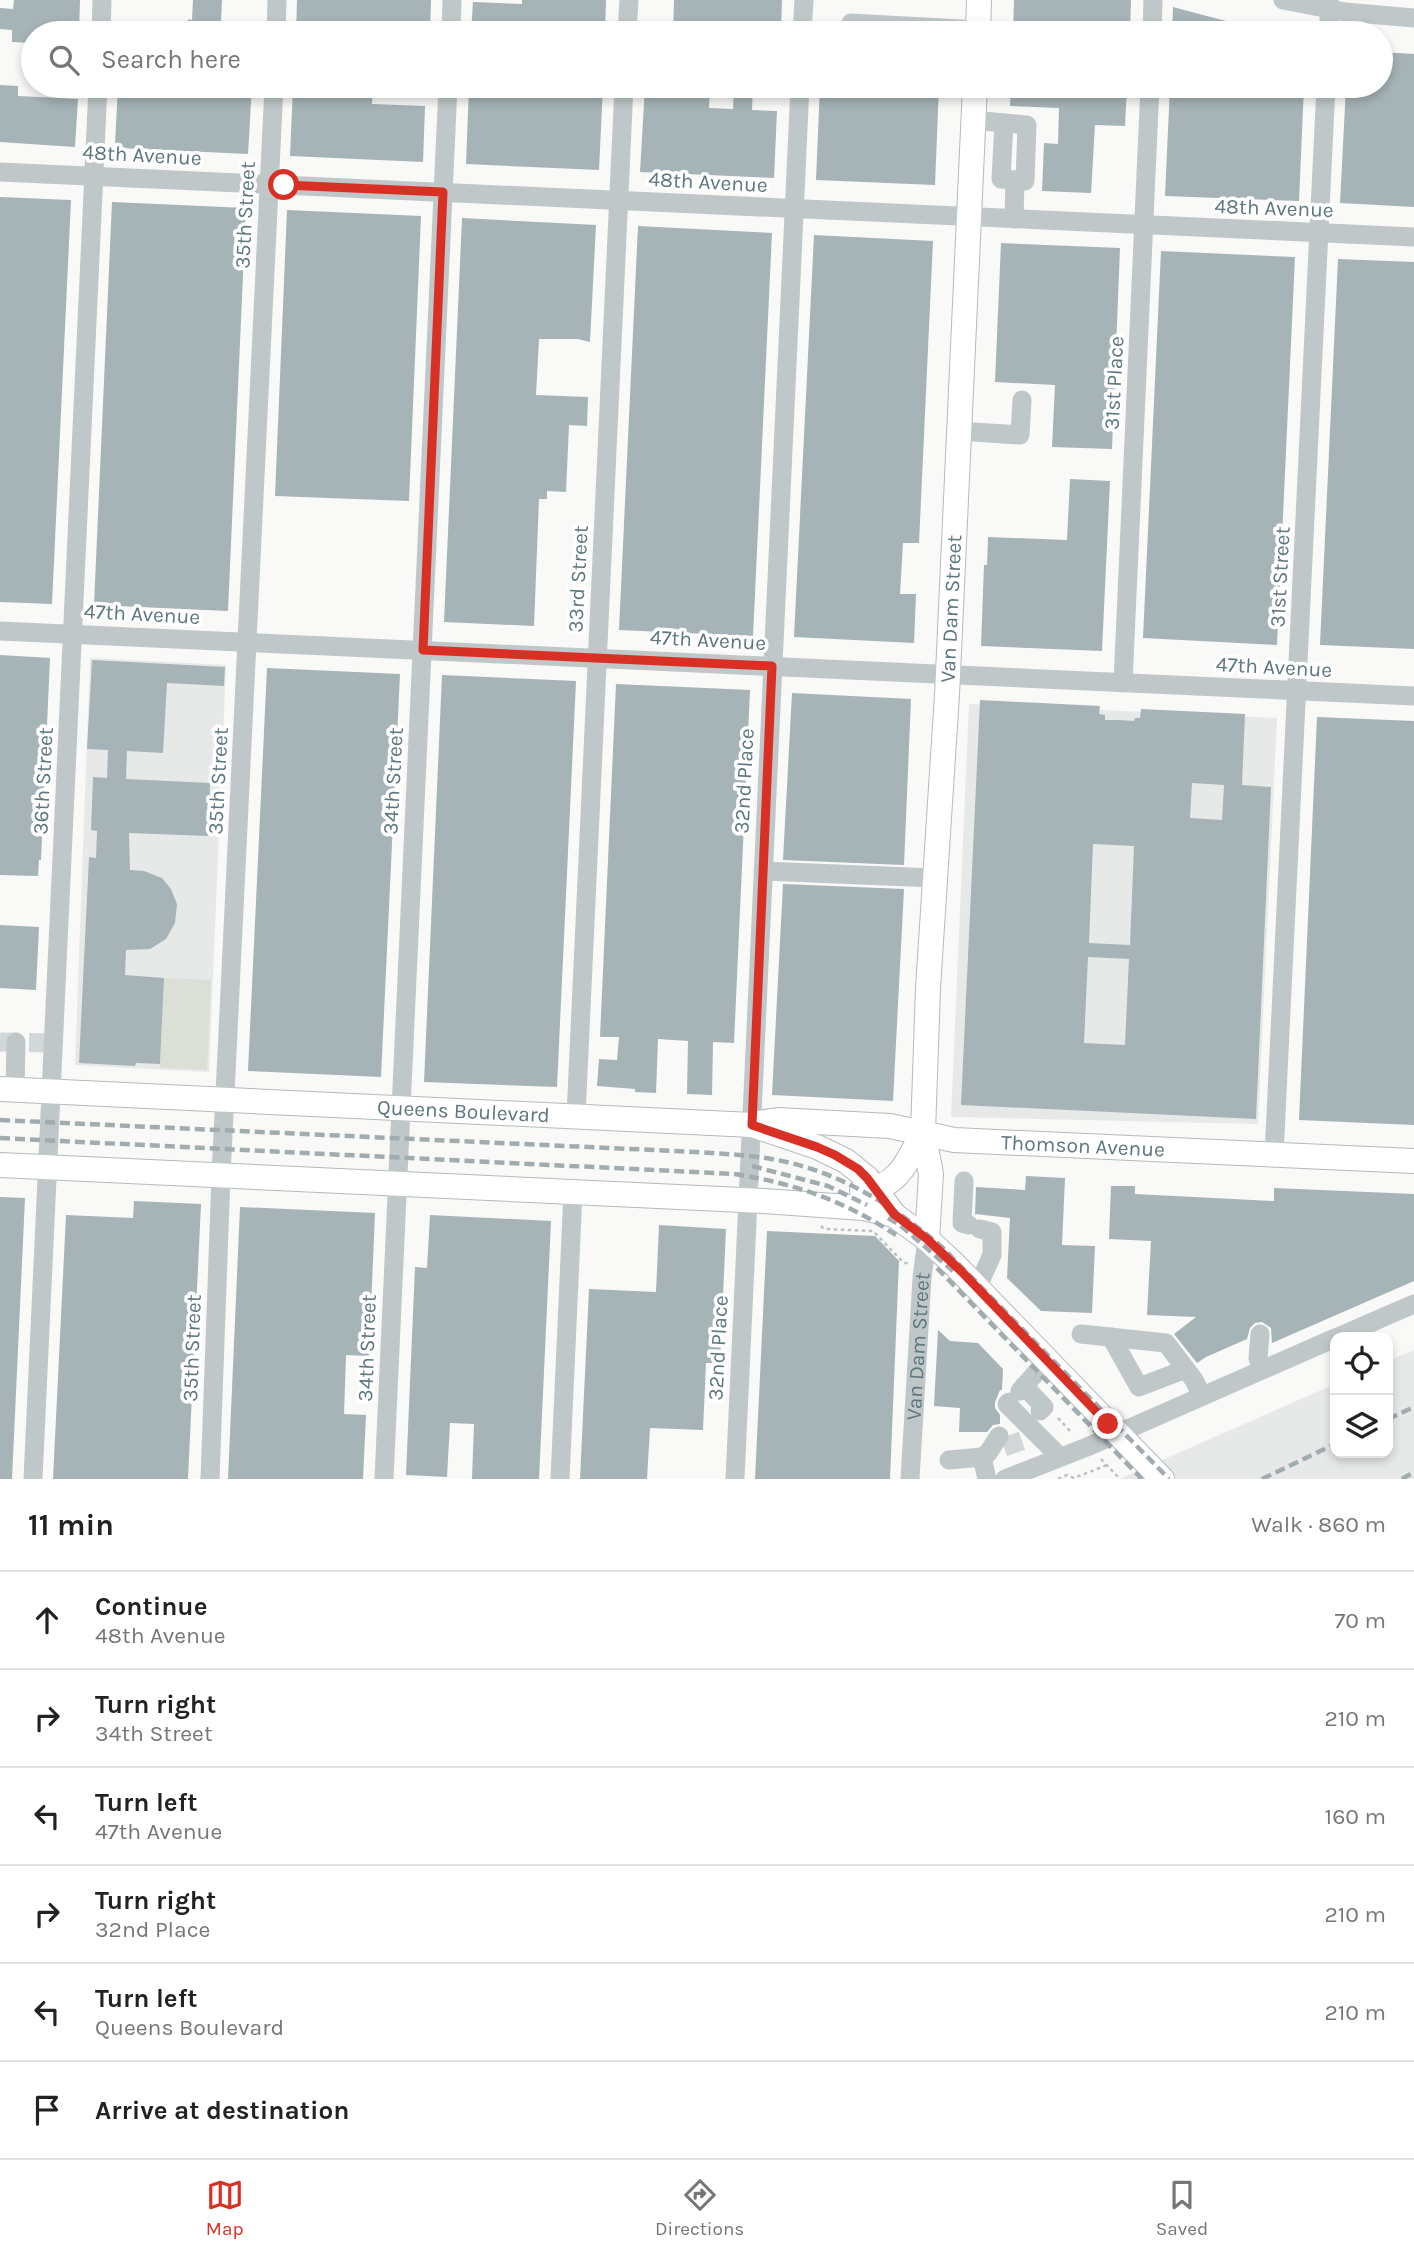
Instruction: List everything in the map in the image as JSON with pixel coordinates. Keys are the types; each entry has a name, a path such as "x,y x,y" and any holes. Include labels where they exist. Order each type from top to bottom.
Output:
{"main road":[{"path":"978,21 979,0"},
{"name":"Van Dam Street","path":"927,1239 931,1174 923,1132 934,878 948,675 974,98"},
{"name":"Queens Boulevard","path":"7,1090 752,1125 835,1155 858,1169 894,1214 927,1239 977,1287 1162,1479"},
{"name":"Thomson Avenue","path":"752,1125 778,1120 890,1126 954,1140 1414,1161"},
{"name":"Van Dam Street","path":"876,1189 903,1170 923,1132"},
{"name":"Queens Boulevard","path":"0,1165 748,1201 863,1208 894,1214"},
{"path":"803,1205 876,1189"}],"street":[{"path":"101,21 102,0"},
{"path":"277,21 278,0"},
{"path":"451,21 452,0"},
{"path":"628,21 629,0"},
{"path":"803,21 804,0"},
{"path":"1152,21 1153,0"},
{"path":"1283,0 1329,4 1414,18"},
{"name":"36th Street","path":"33,1479 98,98"},
{"name":"35th Street","path":"210,1479 221,1176 273,98"},
{"name":"34th Street","path":"384,1479 448,98"},
{"name":"33rd Street","path":"576,1116 623,98"},
{"name":"32nd Place","path":"735,1479 799,98"},
{"name":"31st Place","path":"1123,683 1149,98"},
{"name":"31st Street","path":"1274,1155 1325,98"},
{"path":"971,178 1025,181 1027,125 973,120"},
{"name":"48th Avenue","path":"0,172 1414,237"},
{"path":"1008,180 1014,219"},
{"path":"958,431 1020,435 1023,401"},
{"name":"47th Avenue","path":"0,631 1414,696"},
{"path":"763,871 934,878"},
{"path":"7,1090 16,1042"},
{"path":"964,1181 962,1223 992,1232 992,1255 977,1287"},
{"path":"559,1479 573,1192"},
{"name":"Van Dam Street","path":"910,1479 922,1278 927,1239"},
{"path":"1351,1332 1414,1304"},
{"path":"1081,1334 1166,1343 1202,1396"},
{"path":"1259,1334 1258,1358 1262,1370"},
{"path":"1111,1337 1139,1387 1186,1369"},
{"path":"1005,1479 1330,1341"},
{"path":"1047,1360 1025,1412 1060,1457"},
{"path":"949,1460 993,1448 987,1479"}],"path":[{"path":"824,1229 873,1231 904,1263"},
{"path":"1058,1479 1067,1475 1073,1478 1107,1465 1121,1479"}],"shaded area":[{"path":"90,658 226,665 209,1072 75,1065"},
{"path":"969,704 1277,718 1258,1124 951,1117"},
{"path":"164,978 211,980 207,1070 160,1068"},
{"path":"1414,1350 1414,1479 1119,1479 1330,1386 1330,1458 1393,1458 1393,1359"}],"building":[{"path":"14,0 80,0 79,21 21,21 21,42 12,42 12,30 0,29 0,8 13,9"},
{"path":"193,0 222,0 221,21 188,21 188,19 192,20"},
{"path":"297,0 431,0 430,21 296,21"},
{"path":"522,0 606,0 605,21 472,21 473,2 522,4"},
{"path":"674,0 782,0 781,21 673,21"},
{"path":"1014,0 1131,0 1130,21 1013,21"},
{"path":"1173,7 1226,21 1172,21"},
{"path":"1393,53 1414,54 1414,207 1340,203 1345,98 1393,98"},
{"path":"0,85 18,86 18,96 21,98 78,99 75,147 0,142"},
{"path":"117,98 251,98 248,154 119,148 115,144"},
{"path":"292,98 372,98 372,104 425,106 423,162 290,156"},
{"path":"469,98 602,98 599,170 466,164"},
{"path":"644,98 709,98 709,108 733,109 733,98 752,98 752,110 777,111 774,178 640,172"},
{"path":"819,98 939,98 935,185 816,180"},
{"path":"1010,98 1126,98 1125,126 1095,125 1091,193 1042,191 1044,143 1058,144 1059,108 1010,106"},
{"path":"1169,98 1303,98 1299,201 1165,196"},
{"path":"0,197 71,200 52,604 0,602"},
{"path":"112,202 246,208 228,611 94,605"},
{"path":"287,210 421,216 409,501 275,496"},
{"path":"462,218 596,225 590,342 578,339 539,339 536,395 588,397 587,426 569,425 566,492 547,491 547,499 539,499 534,626 444,622"},
{"path":"638,226 772,233 753,636 619,630"},
{"path":"814,235 933,241 919,543 903,543 900,594 916,594 914,643 794,637"},
{"path":"1001,243 1120,248 1112,449 1052,447 1055,385 995,382"},
{"path":"1161,251 1295,257 1277,645 1143,638"},
{"path":"1338,259 1414,262 1414,649 1320,645"},
{"path":"1070,479 1110,481 1102,651 981,646 984,565 987,565 988,537 1067,540"},
{"path":"0,655 50,658 41,860 38,876 0,875"},
{"path":"92,660 225,667 224,686 167,683 163,753 127,751 126,779 210,783 208,836 129,833 130,870 144,871 162,878 171,889 177,904 175,923 166,939 150,949 126,950 125,975 164,978 160,1064 136,1063 135,1066 79,1063 89,857 96,858 97,831 91,830 93,777 107,778 108,750 87,749"},
{"path":"267,668 400,674 381,1077 248,1071"},
{"path":"442,675 576,681 557,1087 424,1082"},
{"path":"616,684 750,690 734,1043 713,1042 712,1095 687,1094 688,1041 658,1039 656,1093 597,1086 599,1059 617,1060 619,1037 600,1037"},
{"path":"792,693 911,699 904,865 783,860"},
{"path":"980,700 1100,706 1099,714 1105,715 1105,720 1134,721 1135,718 1140,718 1141,709 1245,714 1242,785 1271,787 1256,1119 961,1105","holes":["1192,783 1224,785 1222,820 1190,818","1093,844 1134,846 1130,945 1089,943","1088,957 1129,959 1125,1045 1084,1043"]},
{"path":"1317,717 1414,721 1414,1125 1299,1120"},
{"path":"783,884 904,889 893,1101 772,1095"},
{"path":"0,925 39,927 36,990 0,988"},
{"path":"1026,1176 1065,1178 1062,1245 1095,1246 1092,1313 1041,1311 1007,1278 1010,1218 975,1214 976,1187 1025,1190"},
{"path":"1111,1186 1135,1186 1135,1194 1274,1201 1274,1188 1414,1194 1414,1281 1272,1343 1271,1328 1262,1322 1255,1323 1250,1328 1247,1339 1197,1363 1174,1334 1196,1317 1147,1315 1151,1241 1109,1239"},
{"path":"0,1197 25,1198 12,1479 0,1479"},
{"path":"134,1201 201,1204 188,1479 53,1479 66,1215 133,1218"},
{"path":"240,1207 375,1213 369,1356 346,1355 344,1414 366,1415 363,1479 228,1479"},
{"path":"430,1215 551,1221 539,1479 472,1479 474,1424 450,1423 447,1477 406,1475 415,1267 427,1268"},
{"path":"659,1225 726,1229 720,1363 706,1363 703,1430 650,1428 647,1479 580,1479 589,1289 656,1292"},
{"path":"767,1231 875,1236 899,1261 890,1479 755,1479"},
{"path":"938,1330 950,1341 978,1343 1003,1369 1002,1390 995,1402 1000,1424 993,1425 987,1432 959,1432 960,1408 934,1406"}],"tunnel":[{"path":"0,1042 53,1043"},
{"path":"1004,1447 1024,1440"}],"railway":[{"path":"0,1120 697,1152 777,1160 823,1173 885,1205 942,1247 1169,1479"},
{"path":"0,1138 735,1174 779,1183 839,1203 896,1235"},
{"path":"752,1166 828,1186 867,1205"},
{"path":"888,1218 900,1225 953,1271"},
{"path":"937,1268 1142,1479"},
{"path":"1393,1417 1414,1407"},
{"path":"1262,1479 1330,1446"},
{"path":"1402,1479 1414,1472"}],"route":[{"path":"284,185 443,192 423,650 772,666 752,1125 817,1147 858,1169 894,1214 927,1239 961,1271 1108,1424"}]}
